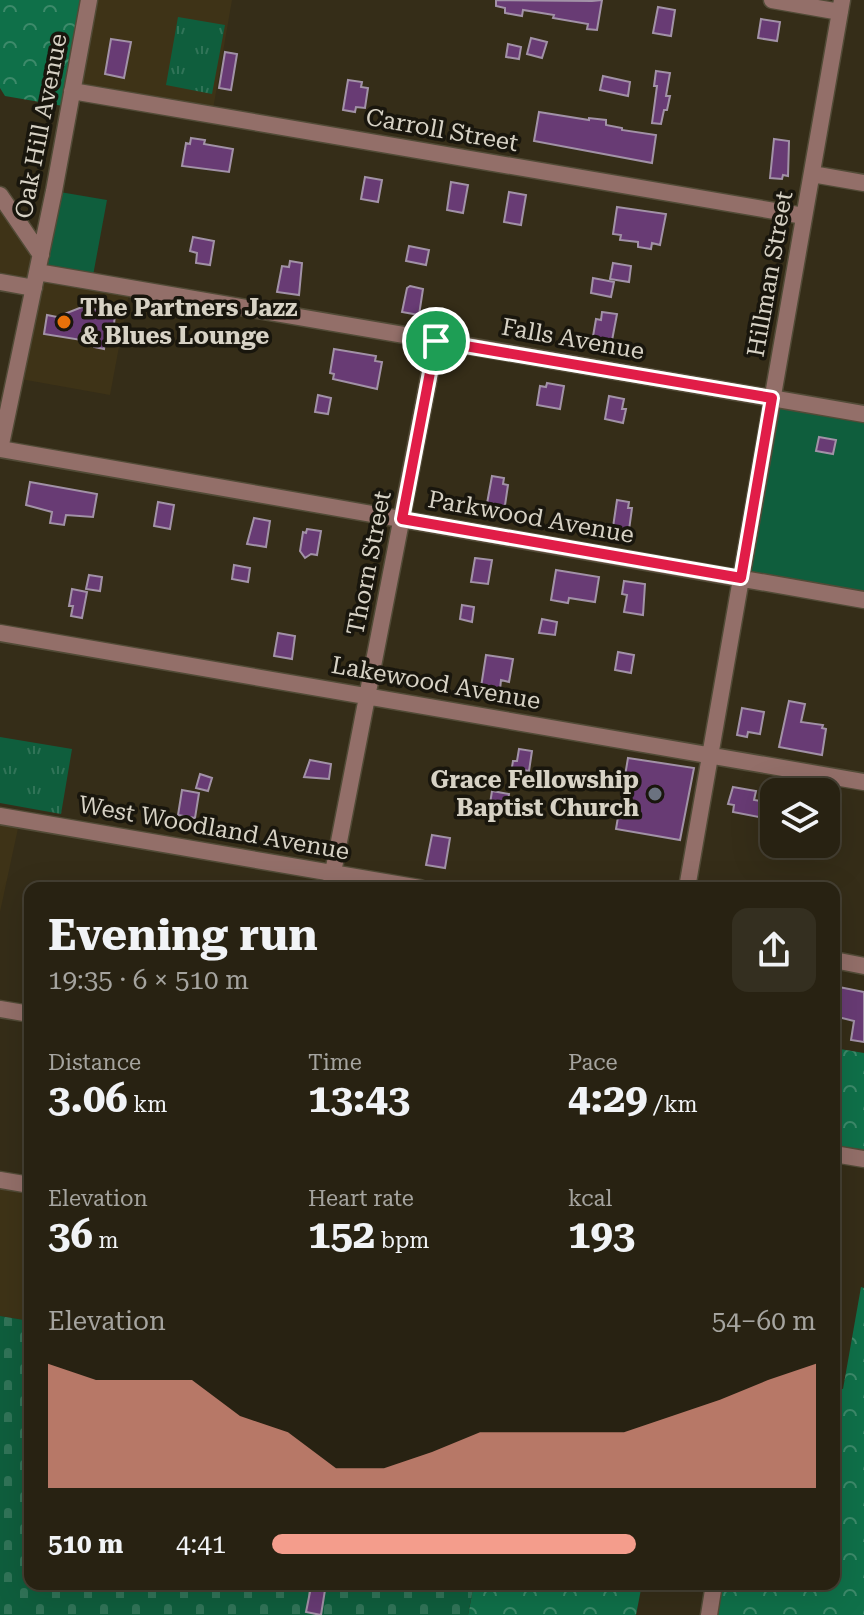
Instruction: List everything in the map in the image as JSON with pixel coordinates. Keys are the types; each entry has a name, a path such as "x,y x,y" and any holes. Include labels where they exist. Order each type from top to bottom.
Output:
{"street":[{"name":"Oak Hill Avenue","path":"0,449 41,255 89,0"},
{"path":"772,0 841,6"},
{"name":"Hillman Street","path":"688,882 841,6"},
{"name":"Carroll Street","path":"72,91 804,216"},
{"path":"812,174 864,183"},
{"path":"0,195 41,255"},
{"name":"Falls Avenue","path":"0,282 36,280 436,341 864,414"},
{"name":"Thorn Street","path":"332,880 436,341"},
{"name":"Parkwood Avenue","path":"0,449 864,600"},
{"name":"Lakewood Avenue","path":"0,633 864,782"},
{"name":"West Woodland Avenue","path":"0,816 354,882"},
{"path":"840,961 864,966"},
{"path":"0,1009 24,1013"},
{"path":"840,1155 864,1159"},
{"path":"0,1180 24,1184"},
{"path":"709,1615 713,1590"}],"shaded area":[{"path":"89,0 232,0 212,115 72,91"},
{"path":"0,195 41,255 130,288 110,395 15,378 34,288 0,282"},
{"path":"0,816 20,819 0,912"},
{"path":"0,1180 24,1184 24,1320 0,1316"}],"green space":[{"path":"0,0 89,0 69,107 5,96 0,88"},
{"path":"178,17 225,25 212,94 166,85"},
{"path":"54,191 107,200 92,281 37,272"},
{"path":"772,398 864,414 864,600 741,578"},
{"path":"0,737 72,749 61,814 0,803"},
{"path":"840,1049 864,1053 864,1159 840,1155"},
{"path":"861,1287 864,1288 864,1615 709,1615 713,1590 840,1590 840,1389 843,1389"},
{"path":"0,1316 24,1320 24,1590 473,1590 468,1615 0,1615"},
{"path":"473,1590 641,1590 636,1615 468,1615"}],"building":[{"path":"496,0 602,0 597,30 587,29 588,24 553,18 554,15 523,10 522,16 505,13 505,8 496,6"},
{"path":"658,7 675,10 671,36 653,33"},
{"path":"761,19 780,22 777,41 758,38"},
{"path":"531,38 547,42 542,58 527,54"},
{"path":"111,39 131,42 124,78 105,74"},
{"path":"508,44 521,47 519,59 506,57"},
{"path":"225,52 237,54 231,90 219,88"},
{"path":"656,71 670,73 666,96 670,96 661,124 652,123"},
{"path":"603,76 630,82 628,96 600,90"},
{"path":"348,80 362,82 361,87 368,88 365,108 356,107 355,112 343,110"},
{"path":"539,112 606,120 606,125 622,130 656,135 652,163 534,141"},
{"path":"191,138 205,140 204,144 233,149 229,172 182,166 186,143 190,144"},
{"path":"774,139 789,141 788,176 783,175 782,179 770,178"},
{"path":"365,177 382,180 378,202 361,199"},
{"path":"451,182 468,185 463,213 447,210"},
{"path":"509,192 526,195 521,225 504,222"},
{"path":"617,207 666,214 660,245 652,243 651,249 638,247 638,242 620,240 621,235 613,234"},
{"path":"193,237 214,241 210,265 196,263 197,253 190,251"},
{"path":"409,246 429,250 426,265 406,261"},
{"path":"290,261 302,263 299,295 277,292 282,266 289,267"},
{"path":"613,263 631,266 629,282 610,279"},
{"path":"593,278 614,282 611,297 591,293"},
{"path":"410,286 423,289 419,315 402,312"},
{"name":"The Partners Jazz & Blues Lounge","path":"82,307 115,313 114,325 108,324 104,349 94,347 94,342 44,334 47,315 57,317"},
{"path":"602,312 617,314 610,351 591,348 596,319 601,320"},
{"path":"334,349 376,356 375,361 382,362 377,389 333,379 334,374 330,373"},
{"path":"547,383 564,386 560,409 537,405 540,386 546,387"},
{"path":"318,395 331,398 328,414 315,412"},
{"path":"609,396 624,399 622,409 626,409 623,423 605,419"},
{"path":"819,437 836,440 833,454 816,451"},
{"path":"492,476 504,478 503,484 508,485 504,512 486,509"},
{"path":"30,482 97,494 93,517 66,515 64,525 50,523 52,512 26,505"},
{"path":"617,500 629,502 628,508 632,508 629,530 613,527"},
{"path":"158,502 174,505 170,529 154,526"},
{"path":"254,518 270,521 266,547 247,544"},
{"path":"307,529 321,531 317,555 311,554 305,558 300,551 303,532 306,533"},
{"path":"475,558 492,560 488,584 471,582"},
{"path":"234,565 250,568 248,582 232,579"},
{"path":"556,570 599,577 595,602 569,598 568,603 551,600"},
{"path":"89,575 102,577 100,591 86,589"},
{"path":"624,581 645,584 643,615 624,612 627,595 622,594"},
{"path":"72,589 87,592 82,618 71,616"},
{"path":"462,605 474,607 472,622 460,619"},
{"path":"542,619 557,622 555,635 539,633"},
{"path":"278,633 295,636 292,659 274,656"},
{"path":"618,652 634,655 631,673 615,670"},
{"path":"486,655 513,659 509,682 501,680 500,690 481,687"},
{"path":"789,701 805,704 801,722 823,725 822,728 826,729 822,755 779,747"},
{"path":"742,708 764,712 760,734 748,732 747,737 737,735"},
{"path":"519,749 532,751 529,771 523,770 521,781 510,779"},
{"name":"Grace Fellowship Baptist Church","path":"628,758 694,768 680,840 616,829"},
{"path":"310,760 331,764 329,779 304,777"},
{"path":"200,774 212,778 208,791 196,788"},
{"path":"733,787 756,791 754,800 760,801 760,817 733,812 734,805 728,804"},
{"path":"182,790 199,793 195,818 178,815"},
{"path":"492,791 509,794 506,813 489,810"},
{"path":"432,835 450,838 445,868 426,865"},
{"path":"840,987 864,992 864,1042 851,1040 854,1021 840,1018"},
{"path":"310,1590 325,1590 321,1615 306,1612"}],"place":[{"name":"The Partners Jazz & Blues Lounge","path":"64,322"},
{"name":"Grace Fellowship Baptist Church","path":"655,794"}],"route":[{"path":"436,341 772,398 741,578 402,519 436,341"}]}
